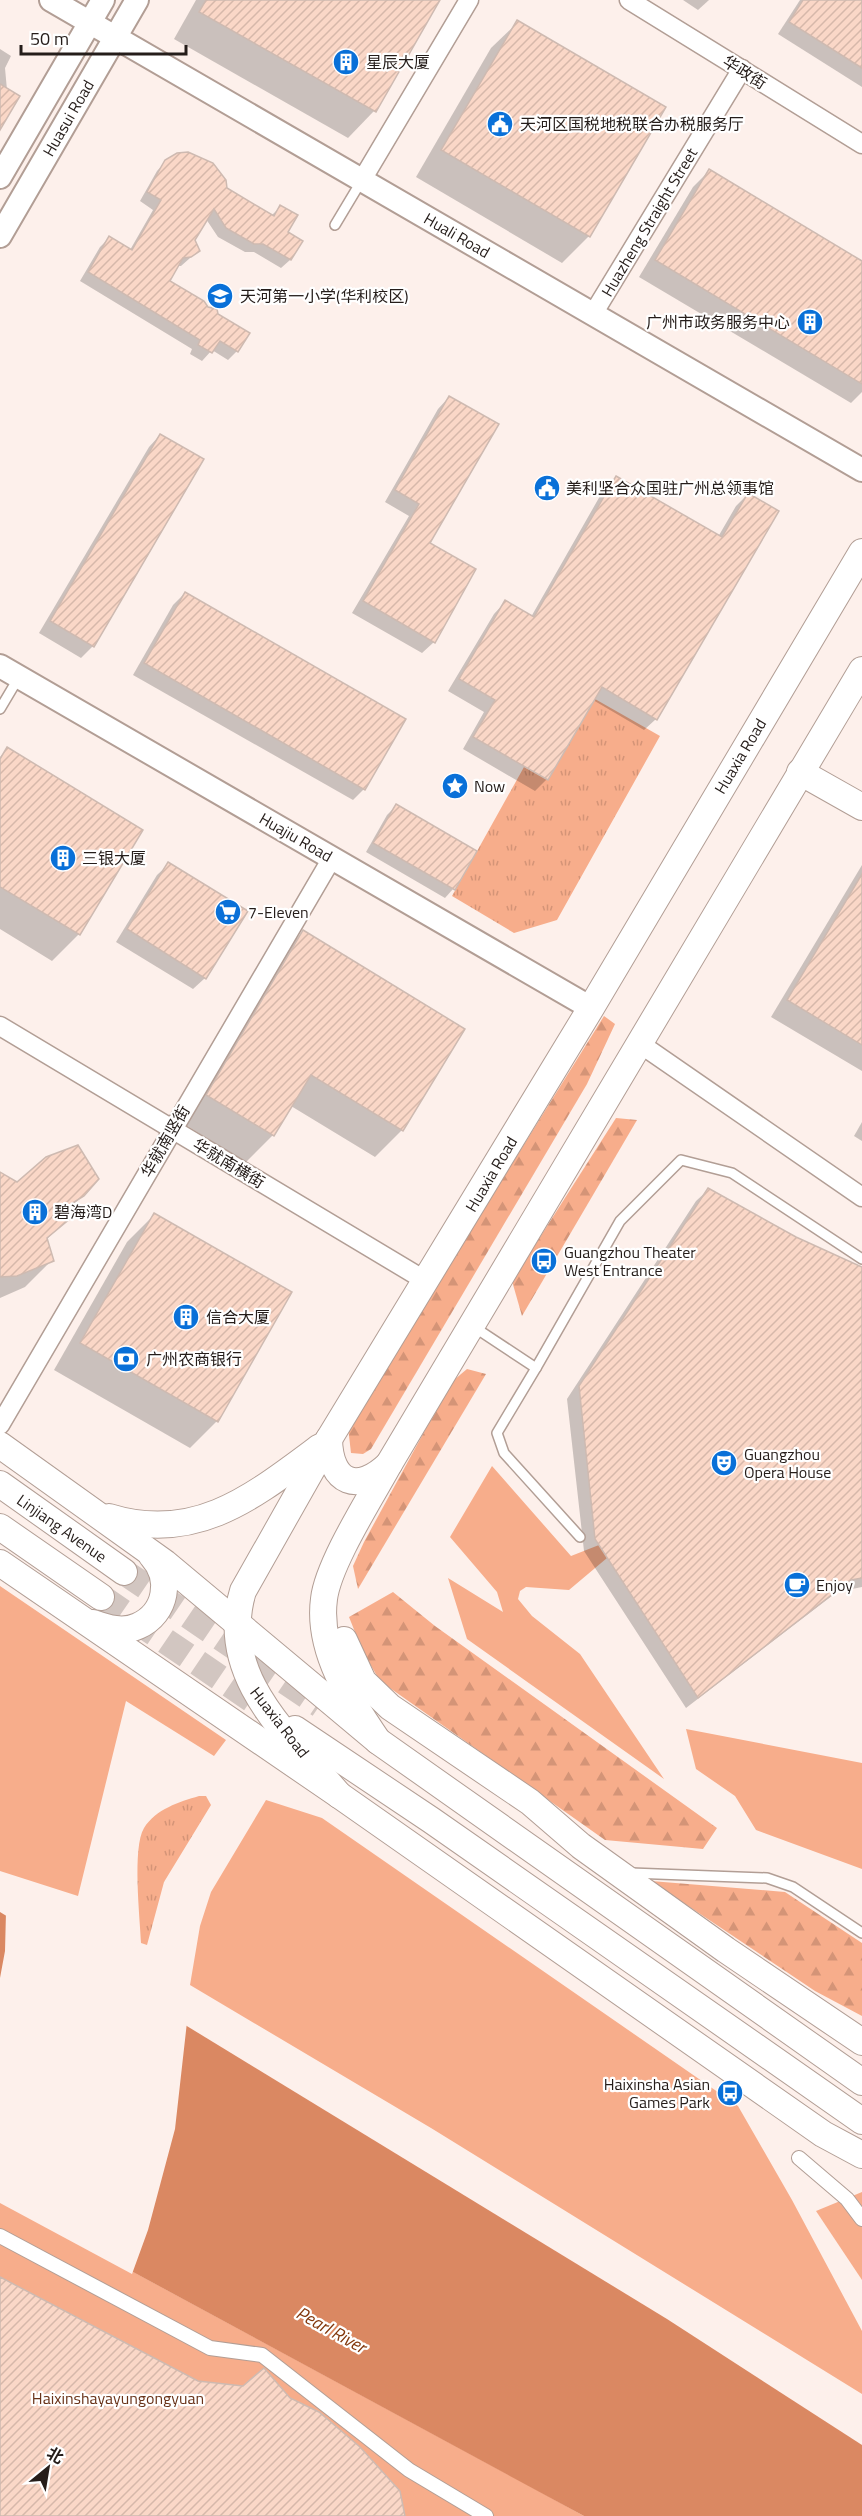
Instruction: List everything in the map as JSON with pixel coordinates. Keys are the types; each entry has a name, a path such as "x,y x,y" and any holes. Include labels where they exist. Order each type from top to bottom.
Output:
{"main road":[{"name":"Huaxia Road","path":"339,1795 269,1713 250,1685 236,1632 243,1591 329,1439 591,1008 862,552"},
{"path":"378,1741 352,1702 325,1637 324,1596 344,1549 389,1464 862,670"},
{"path":"800,772 862,807"},
{"path":"329,1439 330,1459 341,1476 366,1481 376,1477 389,1464"},
{"path":"99,1513 130,1523 178,1522 210,1517 256,1493 329,1439"},
{"path":"0,1444 142,1545 237,1621 378,1741 862,2082"},
{"name":"Linjiang Avenue","path":"0,1484 124,1572"},
{"name":"Linjiang Avenue","path":"0,1527 102,1598"},
{"path":"81,1619 109,1629 123,1629 139,1625 157,1608 162,1601 166,1586 163,1573 158,1562 142,1545"},
{"path":"344,1549 337,1568 335,1603 346,1650 363,1681 390,1707 530,1802 574,1840 618,1873 771,1982 862,2042"},
{"path":"0,1563 339,1795 813,2128 862,2155"},
{"path":"250,1685 281,1719 862,2121"},
{"path":"246,1731 355,1769"}],"street":[{"name":"Huali Road","path":"51,0 862,470"},
{"name":"Huasui Road","path":"0,177 103,0"},
{"name":"Huasui Road","path":"0,236 137,0"},
{"path":"362,180 469,0"},
{"name":"华政街","path":"629,0 862,144"},
{"name":"Huazheng Straight Street","path":"593,314 742,69"},
{"name":"Huajiu Road","path":"10,671 591,1008"},
{"name":"华就南竖街","path":"0,1425 332,858"},
{"name":"华就南横街","path":"0,1026 426,1281"},
{"path":"639,1043 862,1197"},
{"path":"799,2158 847,2199 862,2219"},
{"path":"0,2236 210,2348 262,2355 409,2470 486,2516"}],"lane":[{"path":"335,225 362,180"},
{"path":"0,709 10,671"},
{"path":"580,1537 504,1453 497,1433 620,1221 681,1160 732,1173 862,1258"},
{"path":"472,1326 536,1368"},
{"path":"618,1873 767,1878 793,1887 862,1933"}],"green space":[{"path":"595,699 660,736 557,920 514,933 452,896 524,767 548,780"},
{"path":"604,1016 615,1024 587,1084 371,1449 363,1454 351,1453 348,1427"},
{"path":"616,1118 637,1120 522,1316 512,1281"},
{"path":"467,1369 486,1374 358,1589 353,1566 364,1542 454,1380"},
{"path":"492,1466 571,1556 599,1545 607,1558 569,1590 526,1587 520,1591 518,1599 532,1616 580,1654 664,1779 467,1639 448,1578 503,1612 497,1592 450,1537"},
{"path":"0,1586 226,1740 214,1756 126,1701 78,1896 0,1871"},
{"path":"393,1592 435,1626 717,1828 703,1849 605,1840 380,1681 363,1652 349,1617"},
{"path":"686,1729 862,1763 862,1869 756,1830 735,1796 696,1769"},
{"path":"199,1796 206,1796 211,1805 164,1882 147,1945 141,1943 138,1900 140,1838 149,1821 161,1811"},
{"path":"266,1800 322,1818 738,2106 792,2200 862,2331 862,2394 431,2128 190,1985 200,1926 211,1892"},
{"path":"651,1881 785,1892 862,1943 862,2016 815,1991"},
{"path":"862,2192 862,2280 816,2211"},
{"name":"Haixinshayayungongyuan","path":"0,2200 537,2490 584,2516 0,2516"}],"water":[{"name":"Pearl River","path":"0,1912 667,2319 862,2445 862,2516 584,2516 0,2200"}],"pier":[{"path":"6,1912 187,2022 175,2129 148,2230 132,2274 0,2203 0,1978 5,1951"}],"building":[{"name":"星辰大厦","path":"206,0 440,0 376,112 199,12"},
{"path":"803,0 862,0 862,68 789,22"},
{"path":"517,20 666,107 590,237 441,150"},
{"path":"0,84 20,96 0,130"},
{"path":"188,152 213,163 226,180 227,188 274,216 280,205 298,215 288,232 303,241 291,260 263,244 254,244 226,228 214,209 195,240 200,251 191,257 183,258 170,281 204,301 208,307 217,309 218,314 250,333 238,352 220,341 212,353 198,345 200,340 88,272 109,236 132,250 161,200 147,192 165,160 177,153"},
{"name":"广州市政务服务中心","path":"709,169 862,261 862,384 655,260"},
{"path":"449,396 499,424 430,543 476,569 435,643 363,601 419,504 395,490"},
{"path":"160,434 204,459 94,647 50,621"},
{"path":"616,476 722,537 748,493 779,511 657,720 602,687 548,780 473,737 495,700 459,679 505,600 534,617"},
{"path":"185,592 406,719 365,790 144,663"},
{"name":"三银大厦","path":"7,747 143,830 80,935 0,887 0,759"},
{"path":"396,804 477,851 455,890 373,843"},
{"path":"168,862 248,911 206,979 127,929"},
{"path":"862,874 862,1045 787,1000"},
{"path":"303,930 465,1029 403,1131 311,1075 274,1136 206,1095"},
{"name":"碧海湾D","path":"78,1145 99,1179 84,1196 66,1207 72,1217 47,1238 54,1261 17,1276 0,1277 0,1172 17,1182 46,1157"},
{"name":"Guangzhou Opera House","path":"708,1188 796,1237 862,1267 862,1578 851,1580 698,1698 595,1539 579,1386"},
{"name":"信合大厦","path":"154,1213 292,1292 218,1422 80,1343"},
{"name":"Haixinshayayungongyuan","path":"0,2277 198,2381 243,2386 264,2368 290,2398 319,2412 360,2447 400,2491 405,2516 0,2516"}],"tunnel":[{"path":"124,1572 320,1705"},
{"path":"101,1597 270,1712"}],"place":[{"name":"星辰大厦","path":"346,62"},
{"name":"天河区国税地税联合办税服务厅","path":"500,124"},
{"name":"天河第一小学(华利校区)","path":"220,296"},
{"name":"广州市政务服务中心","path":"810,322"},
{"name":"美利坚合众国驻广州总领事馆","path":"547,488"},
{"name":"Now","path":"455,786"},
{"name":"三银大厦","path":"63,858"},
{"name":"7-Eleven","path":"228,912"},
{"name":"碧海湾D","path":"35,1212"},
{"name":"Guangzhou Theater West Entrance","path":"544,1261"},
{"name":"信合大厦","path":"186,1317"},
{"name":"广州农商银行","path":"126,1359"},
{"name":"Guangzhou Opera House","path":"724,1463"},
{"name":"Enjoy","path":"797,1585"},
{"name":"Haixinsha Asian Games Park","path":"730,2093"}]}
